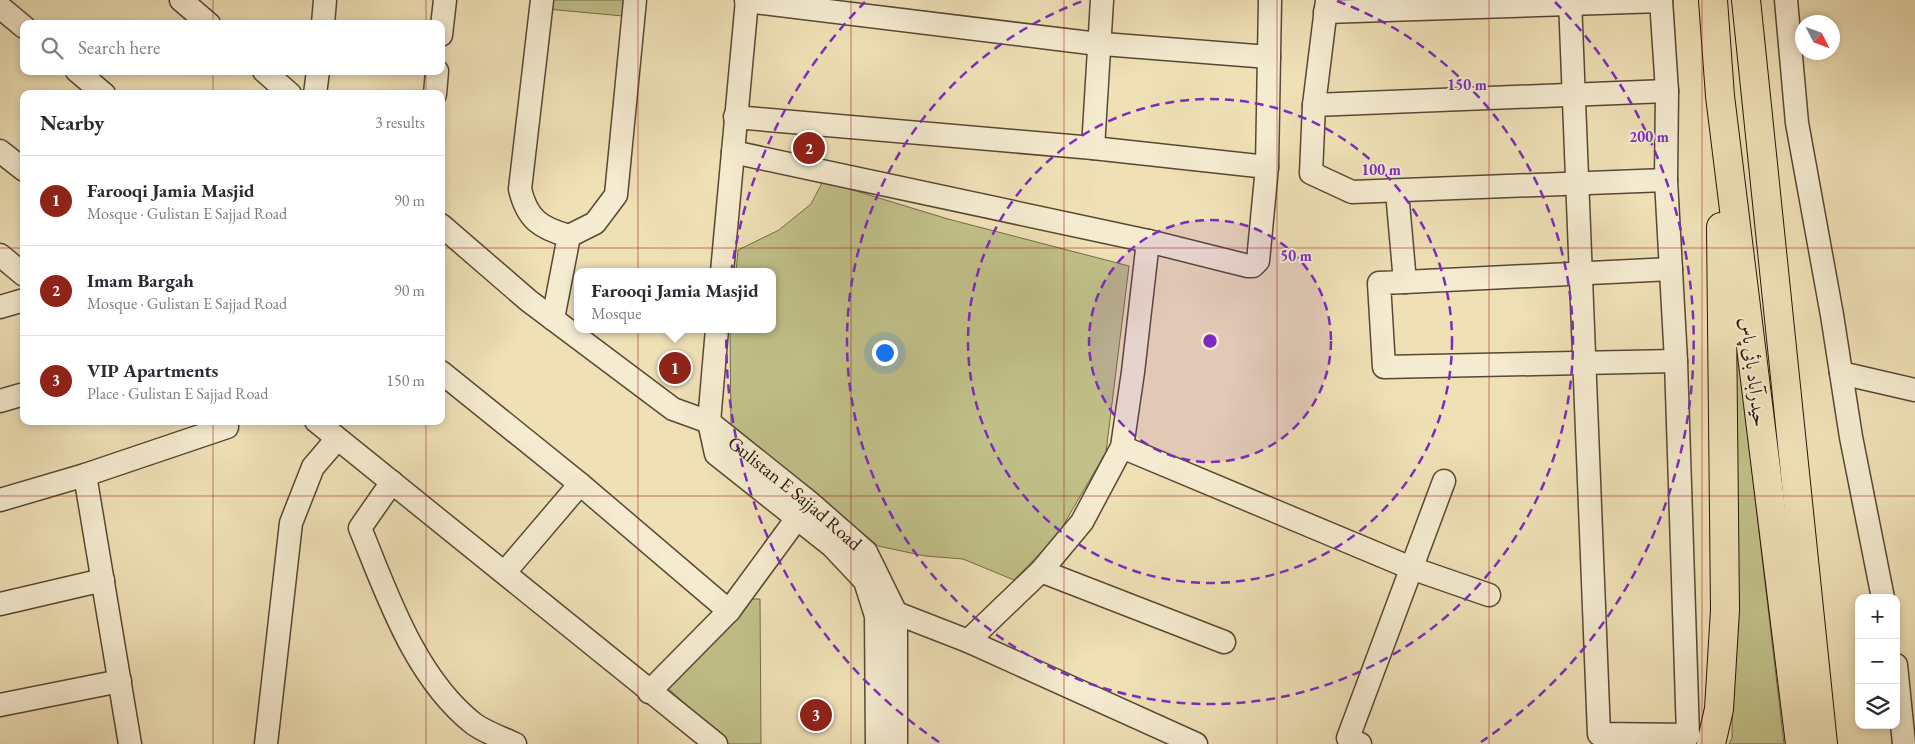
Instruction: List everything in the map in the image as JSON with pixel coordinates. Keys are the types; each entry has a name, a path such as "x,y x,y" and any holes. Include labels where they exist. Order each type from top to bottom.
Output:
{"highway":[{"name":"حیدرآباد بائی پاس","path":"1713,0 1720,96 1800,744"},
{"name":"حیدرآباد بائی پاس","path":"1746,0 1824,744"},
{"path":"1694,741 1719,709 1725,610 1720,96"}],"street":[{"path":"181,0 204,20"},
{"path":"323,20 325,0"},
{"path":"443,20 445,0"},
{"path":"542,0 520,189 524,206 534,220 550,231 569,236 595,223 616,195 635,0"},
{"path":"722,268 746,0 1100,44 1269,57"},
{"path":"1093,148 1102,0"},
{"path":"733,152 1148,241 1253,266 1258,260 1267,167 1270,0"},
{"path":"1786,0 1797,123 1851,437 1882,594"},
{"path":"1570,3 1577,185 1581,275 1584,364 1599,734 1694,741 1666,180 1666,91 1661,1 1326,6 1314,105 1311,173 1352,192 1577,185 1666,180"},
{"path":"0,6 20,23"},
{"path":"82,75 99,90"},
{"path":"269,75 285,90"},
{"path":"316,90 317,75"},
{"path":"435,90 437,75"},
{"path":"1314,105 1666,91"},
{"path":"735,117 1093,148 1267,167"},
{"path":"0,151 20,167"},
{"path":"1398,203 1405,282"},
{"path":"445,228 553,319 673,409 709,422"},
{"path":"553,319 569,236"},
{"path":"968,641 1041,571 1082,522 1122,447 1134,372 1148,241"},
{"path":"0,255 20,272"},
{"path":"1671,269 1581,275 1378,283 1384,367 1676,361"},
{"path":"0,307 20,301"},
{"name":"Gulistan E Sajjad Road","path":"717,333 709,422 716,454 866,552 896,613 896,744"},
{"path":"1841,373 1915,390"},
{"path":"445,375 580,484 729,611"},
{"path":"0,401 20,395"},
{"path":"321,425 505,572 649,692 716,744"},
{"path":"0,500 85,475 227,427"},
{"path":"266,744 291,523 313,467 337,439"},
{"path":"1122,447 1411,568 1489,595"},
{"path":"85,475 130,744"},
{"path":"1360,744 1348,738 1444,481"},
{"path":"392,482 360,528 400,627 443,694 474,724 515,744"},
{"path":"505,572 580,484"},
{"path":"649,692 729,611 803,510"},
{"name":"Gulistan E Sajjad Road","path":"803,510 832,546 865,581 876,616 877,744"},
{"path":"1041,571 1224,642"},
{"path":"0,604 103,580"},
{"path":"896,613 968,641 1196,744"},
{"path":"0,705 120,681"},
{"path":"1898,684 1904,744"}],"shaded area":[{"path":"548,0 625,0 623,16 547,9"},
{"path":"823,181 948,219 1129,266 1106,452 1057,536 1014,580 963,559 925,556 878,546 731,426 730,333 776,333 776,268 736,268 738,250 779,230 811,204"},
{"path":"1735,326 1784,744 1729,744 1732,738"},
{"path":"744,599 760,599 761,744 730,744 662,683"}],"place":[{"name":"Imam Bargah","path":"809,148"},
{"name":"Farooqi Jamia Masjid","path":"675,368"},
{"name":"VIP Apartments","path":"816,715"}]}
